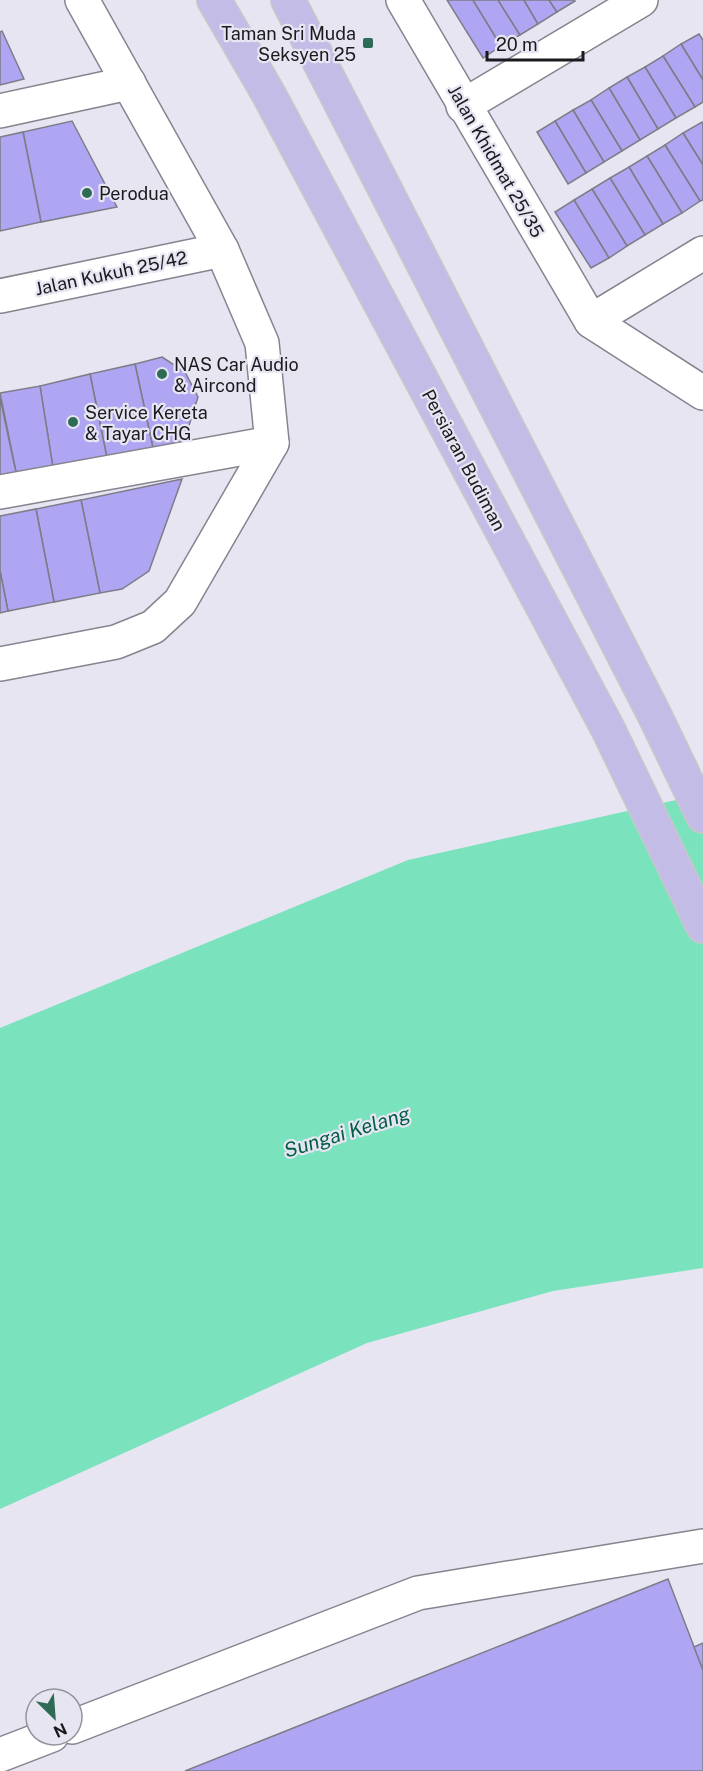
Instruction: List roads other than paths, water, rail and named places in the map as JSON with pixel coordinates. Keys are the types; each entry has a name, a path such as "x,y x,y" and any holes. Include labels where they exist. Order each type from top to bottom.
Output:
{"main road":[{"name":"Persiaran Budiman","path":"214,0 268,93 608,729 703,926"},
{"path":"288,0 654,714 703,816"}],"street":[{"path":"0,664 116,642 153,627 180,602 272,443 262,343 222,250 82,0"},
{"name":"Jalan Khidmat 25/35","path":"403,0 591,321"},
{"path":"463,106 641,0"},
{"path":"0,111 129,83"},
{"name":"Jalan Kukuh 25/42","path":"0,296 222,250"},
{"path":"703,253 591,321 703,393"},
{"path":"0,492 272,443"},
{"path":"84,1722 418,1593 703,1546"},
{"path":"0,1755 24,1746"}],"water":[{"name":"Sungai Kelang","path":"703,794 703,1268 553,1291 367,1343 0,1509 0,1028 408,860"}],"place":[{"name":"Taman Sri Muda Seksyen 25","path":"368,43"},
{"name":"Perodua","path":"87,193"},
{"name":"NAS Car Audio & Aircond","path":"162,374"},
{"name":"Service Kereta & Tayar CHG","path":"73,422"}]}
